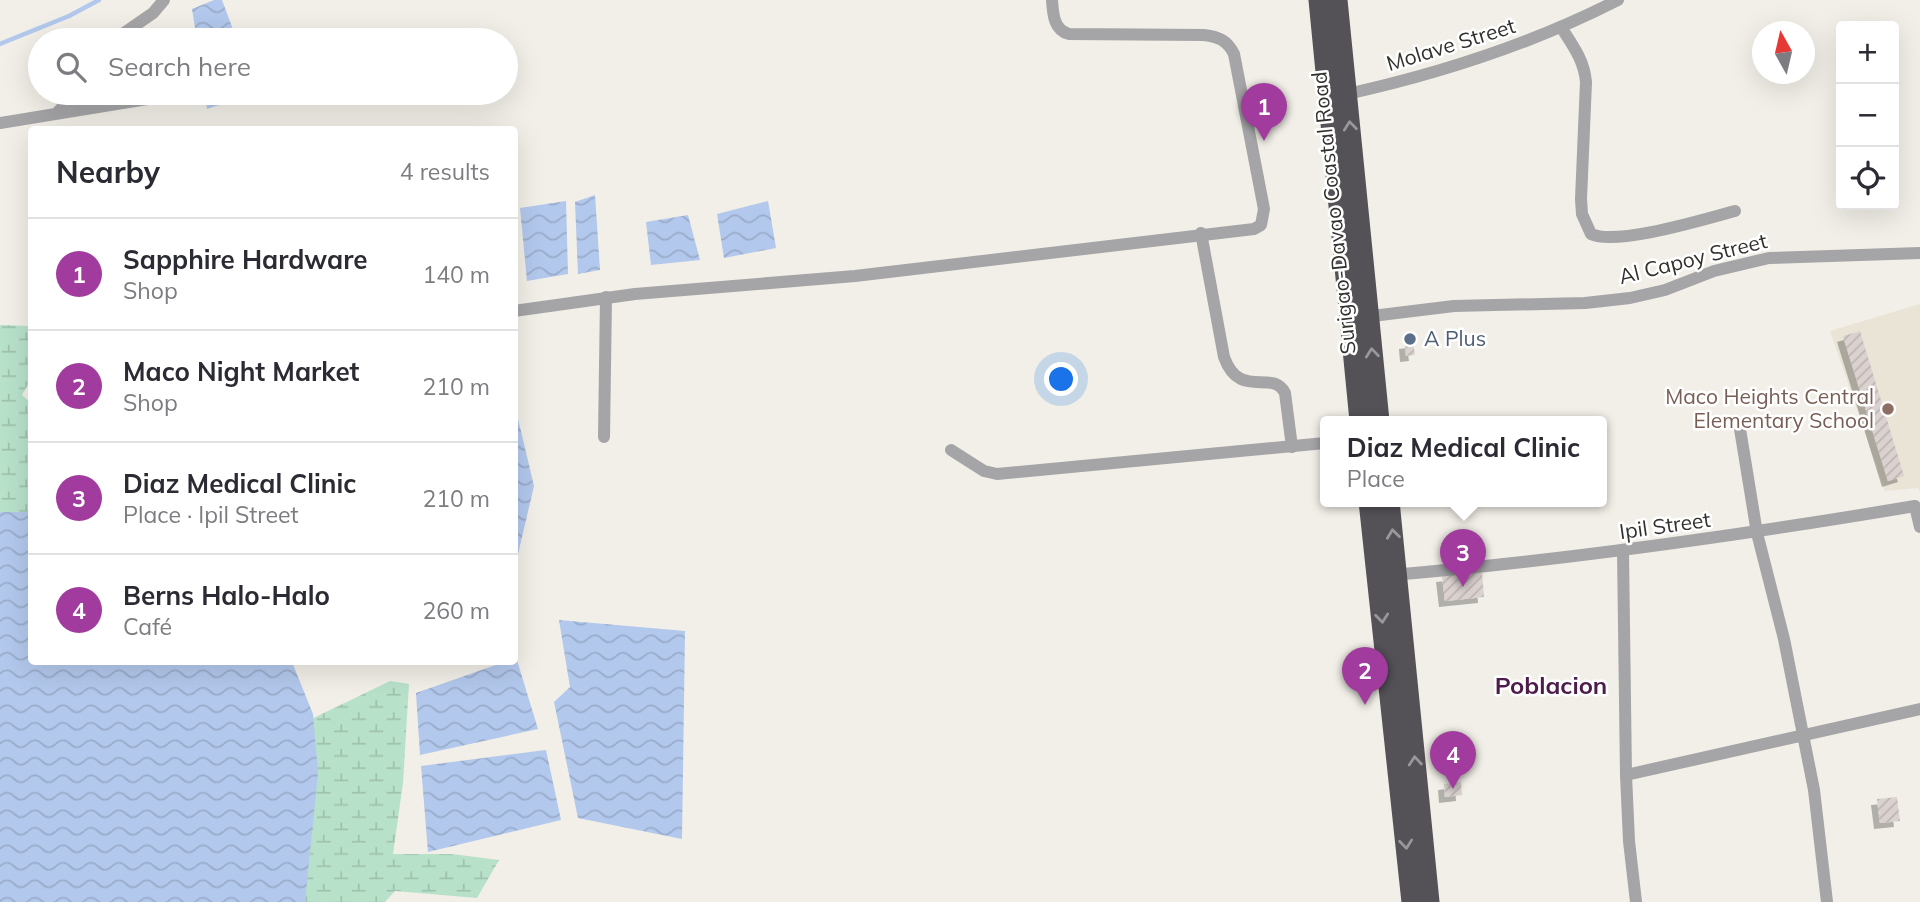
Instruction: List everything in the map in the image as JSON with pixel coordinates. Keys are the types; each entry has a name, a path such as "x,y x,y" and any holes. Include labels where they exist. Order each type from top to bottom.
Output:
{"highway":[{"name":"Surigao-Davao Coastal Road","path":"1319,0 1338,96"},
{"name":"Surigao-Davao Coastal Road","path":"1337,0 1338,96 1360,318 1378,416"},
{"name":"Surigao-Davao Coastal Road","path":"1360,318 1360,416"},
{"path":"1371,507 1388,575 1429,902"},
{"path":"1389,507 1388,575 1412,902"}],"street":[{"path":"131,28 153,13 164,0"},
{"path":"518,310 606,297 855,276 1201,233 1254,229 1264,222 1264,209 1234,54 1229,46 1223,40 1204,35 1069,34 1062,32 1057,26 1052,0"},
{"name":"Molave Street","path":"1338,96 1411,80 1490,56 1618,0"},
{"path":"1561,27 1581,57 1585,69 1581,199 1582,214 1591,234 1600,238 1630,235 1735,211"},
{"path":"57,114 65,105"},
{"path":"0,123 112,105"},
{"path":"1201,233 1228,369 1235,378 1282,387 1292,447"},
{"name":"Al Capoy Street","path":"1360,318 1454,306 1585,303 1630,298 1665,290 1714,271 1769,258 1920,253"},
{"path":"604,437 606,297"},
{"path":"1740,429 1757,533 1784,639 1814,790 1827,902"},
{"path":"951,450 984,471 997,474 1320,444"},
{"name":"Ipil Street","path":"1388,575 1623,551 1757,533 1915,506 1920,527"},
{"path":"1623,551 1626,775 1629,841 1636,902"},
{"path":"1626,775 1920,709"}],"shaded area":[{"name":"Maco Heights Central Elementary School","path":"1920,304 1920,492 1918,488 1885,491 1830,331"}],"green space":[{"path":"0,325 28,326 28,384 22,395 28,400 28,619 0,615"},
{"path":"390,681 409,684 403,783 393,854 452,854 499,860 477,898 395,891 385,902 260,902 297,726"}],"water":[{"path":"214,0 222,0 232,28 195,28 192,9"},
{"path":"595,195 600,270 578,274 575,202"},
{"path":"566,201 568,274 527,281 520,208"},
{"path":"768,201 776,248 724,258 717,214"},
{"path":"688,215 700,260 651,265 646,222"},
{"path":"518,419 534,486 518,554"},
{"path":"0,512 28,512 28,665 293,665 313,714 318,773 305,902 0,902"},
{"path":"559,620 685,631 682,839 578,818 554,702 570,687"},
{"path":"518,664 538,729 420,755 416,693 495,665"},
{"path":"546,750 561,820 428,852 421,766"}],"building":[{"path":"1860,331 1904,476 1888,481 1843,336"},
{"path":"1413,342 1415,355 1406,356 1405,343"},
{"path":"1482,572 1484,597 1445,601 1442,576"},
{"path":"1461,782 1462,795 1445,797 1444,784"},
{"path":"1897,797 1900,821 1880,823 1877,799"}],"waterway":[{"path":"39,28 99,0"},
{"path":"0,44 28,33"}],"place":[{"name":"Sapphire Hardware","path":"1264,141"},
{"name":"A Plus","path":"1410,339"},
{"name":"Maco Heights Central Elementary School","path":"1888,409"},
{"name":"Diaz Medical Clinic","path":"1463,587"},
{"name":"Maco Night Market","path":"1365,705"},
{"name":"Berns Halo-Halo","path":"1453,789"}],"district":[{"name":"Poblacion","path":"1551,686"}]}
